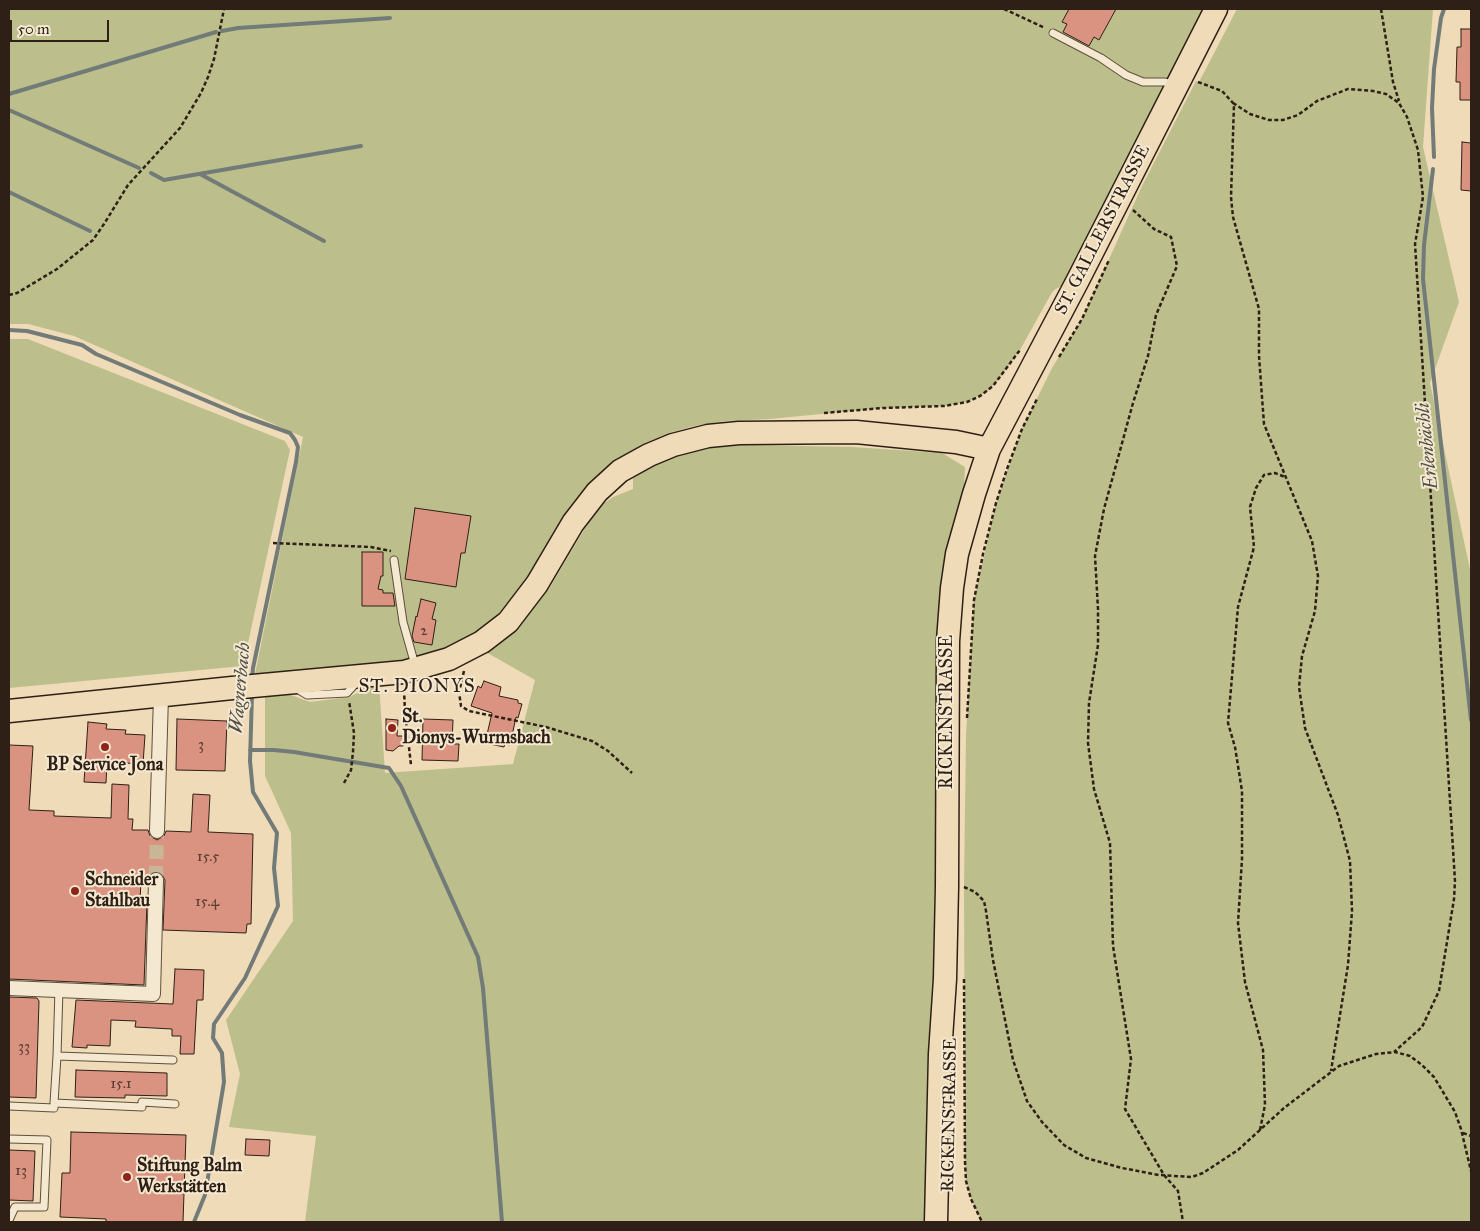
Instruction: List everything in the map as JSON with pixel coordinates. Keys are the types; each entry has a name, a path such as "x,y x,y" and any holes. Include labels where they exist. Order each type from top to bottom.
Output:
{"main road":[{"name":"ST. GALLERSTRASSE","path":"989,450 1187,83 1216,9"},
{"path":"9,711 242,686 363,676 410,670 449,659 482,642 508,622 537,584 573,523 597,492 620,472 649,455 673,445 708,436 739,433 856,432 956,442 989,450"},
{"name":"RICKENSTRASSE","path":"949,1222 951,1014 955,977 948,887 948,642 951,597 958,554 974,494 989,450"},
{"name":"RICKENSTRASSE","path":"936,1222 940,1054 955,977"}],"street":[{"path":"157,830 161,696"},
{"path":"9,988 153,994 156,880"}],"lane":[{"path":"1053,33 1101,58 1126,75 1144,82 1187,83"},
{"path":"394,560 410,670"},
{"path":"288,682 307,695 346,693 363,676"},
{"path":"9,1106 54,1108 58,989"},
{"path":"57,1056 173,1060"},
{"path":"54,1103 142,1107 142,1102 175,1104"},
{"path":"9,1139 46,1140 44,1207 15,1207 9,1220"}],"path":[{"path":"9,295 17,293 57,268 92,240 128,185 162,150 180,128 208,77 214,59 224,9"},
{"path":"1004,9 1053,33"},
{"path":"1381,9 1393,82 1399,103 1408,117 1418,150 1423,197 1415,244 1455,881 1454,899 1439,991 1422,1027 1394,1052"},
{"path":"1187,83 1222,91 1233,103 1250,114 1268,120 1283,120 1298,115 1317,101 1348,89 1386,94 1399,103"},
{"path":"1233,103 1231,197 1233,217 1259,309 1259,356 1264,424 1312,541 1318,576 1315,611 1302,656 1299,687 1305,728 1338,815 1350,861 1352,911 1348,965 1331,1071"},
{"path":"1128,217 1132,209 1154,229 1171,237 1177,266 1156,315 1148,356 1104,509 1095,556 1098,645 1089,702 1088,743 1094,790 1110,843 1113,946 1131,1059 1125,1109 1164,1175 1178,1192 1183,1222"},
{"path":"1057,360 1082,320 1112,254"},
{"path":"818,414 882,408 944,406 966,402 980,396 993,386 1024,344"},
{"path":"966,725 974,600 983,554 1007,469 1022,429 1039,394"},
{"path":"1260,1130 1265,1105 1263,1050 1246,982 1238,923 1242,858 1242,791 1235,747 1228,723 1238,607 1254,547 1250,507 1256,488 1264,475 1275,473 1285,477"},
{"path":"273,543 370,547 391,551 394,560"},
{"path":"463,652 464,673 459,692 461,706 469,711 546,727 592,741 608,751 632,773"},
{"path":"410,670 405,712 411,765"},
{"path":"344,783 350,770 354,733 346,693"},
{"path":"964,878 964,887 975,892 984,902 1012,1060 1027,1102 1042,1122 1064,1145 1086,1158 1122,1168 1164,1175 1192,1177 1203,1173 1238,1150 1284,1108 1331,1071 1376,1054 1394,1052 1410,1056 1434,1077 1455,1112 1463,1134 1471,1171"},
{"path":"955,977 966,1181 971,1199 982,1222"},
{"path":"1463,1134 1471,1136"}],"green space":[{"path":"9,9 1216,9 1063,285 1051,294 1020,350 1000,378 987,392 967,402 944,406 883,408 770,419 727,421 699,425 672,432 645,443 619,459 599,475 577,499 532,574 511,601 493,619 473,634 452,646 413,659 255,674 303,437 74,336 28,324 9,324"},
{"path":"1237,9 1433,9 1423,147 1459,302 1430,383 1471,574 1471,1222 982,1222 971,1199 966,1181 965,1162 964,887 966,735 974,600 996,503 1022,429 1052,368 1082,319 1142,186 1196,81 1199,82"},
{"path":"9,339 28,339 285,441 290,450 243,666 9,688"},
{"path":"703,444 853,447 942,453 965,467 929,1222 305,1222 316,1136 229,1127 240,1074 226,1020 293,921 291,833 265,776 265,693 277,690 310,702 349,697 379,683 385,773 513,764 535,680 484,651 549,589 597,508 613,497 633,489 633,475"}],"building":[{"path":"1069,9 1116,9 1099,40 1094,37 1089,46 1063,32 1067,24 1062,22"},
{"path":"1461,29 1471,29 1471,100 1460,100 1460,82 1456,82 1457,47 1461,47"},
{"path":"1462,142 1471,143 1471,191 1461,190"},
{"path":"415,508 471,516 465,553 461,553 456,587 405,579"},
{"path":"362,552 383,552 383,576 381,576 378,589 383,590 383,593 393,593 395,606 362,606"},
{"path":"421,599 436,603 432,619 436,620 432,645 414,642 412,636"},
{"path":"484,681 501,687 499,696 518,700 518,703 522,704 518,718 516,717 510,745 505,744 504,747 485,743 492,713 471,706 478,686 481,688"},
{"path":"177,719 227,721 225,771 176,770"},
{"name":"St. Dionys-Wurmsbach","path":"386,719 398,720 397,736 404,736 403,746 399,746 393,751 386,750"},
{"path":"423,719 453,720 452,744 459,744 458,761 422,760"},
{"path":"88,722 107,724 106,729 126,730 125,734 145,735 143,764 107,762 106,783 84,782"},
{"name":"Schneider Stahlbau","path":"9,745 33,746 29,810 54,811 54,816 111,818 112,784 129,785 128,819 133,819 132,830 148,830 150,836 157,840 164,836 166,831 191,832 193,794 210,795 208,832 253,834 251,924 247,924 246,933 163,930 165,880 161,873 156,871 149,875 147,880 141,880 140,902 147,902 144,985 9,979"},
{"path":"175,969 204,970 203,1000 197,1000 194,1054 180,1054 181,1036 172,1036 172,1029 135,1027 136,1021 111,1020 110,1046 87,1045 87,1048 72,1047 76,1000 173,1004"},
{"path":"9,997 37,998 39,1001 36,1098 9,1097"},
{"path":"76,1070 167,1073 167,1096 125,1095 125,1098 75,1097"},
{"name":"Stiftung Balm Werkstätten","path":"71,1132 186,1135 183,1222 106,1222 106,1219 60,1217 62,1173 70,1173"},
{"path":"246,1139 270,1140 269,1156 245,1155"},
{"path":"9,1150 35,1151 33,1201 9,1200"}],"waterway":[{"name":"Erlenbächli","path":"1434,157 1432,108 1434,69 1444,9"},
{"path":"222,31 238,28 390,18"},
{"path":"9,94 216,32"},
{"path":"9,110 139,168"},
{"path":"151,173 164,180 361,146"},
{"name":"Erlenbächli","path":"1433,169 1424,245 1423,279 1471,720"},
{"path":"200,174 324,241"},
{"path":"9,192 90,231"},
{"name":"Wagnerbach","path":"9,330 27,331 82,345 96,354 240,415 290,433 295,440 298,447 296,462 252,679"},
{"name":"Wagnerbach","path":"194,1222 205,1195 224,1082 222,1053 213,1038 214,1024 245,978 278,906 274,868 277,833 253,792 250,761 252,694"},
{"path":"250,750 294,752 389,768 401,786 478,957 483,988 502,1222"}],"tunnel":[{"path":"156,880 157,831"}],"place":[{"name":"St. Dionys-Wurmsbach","path":"392,728"},
{"name":"BP Service Jona","path":"105,747"},
{"name":"Schneider Stahlbau","path":"75,891"},
{"name":"Stiftung Balm Werkstätten","path":"127,1177"}],"district":[{"name":"ST. DIONYS","path":"417,687"}]}
